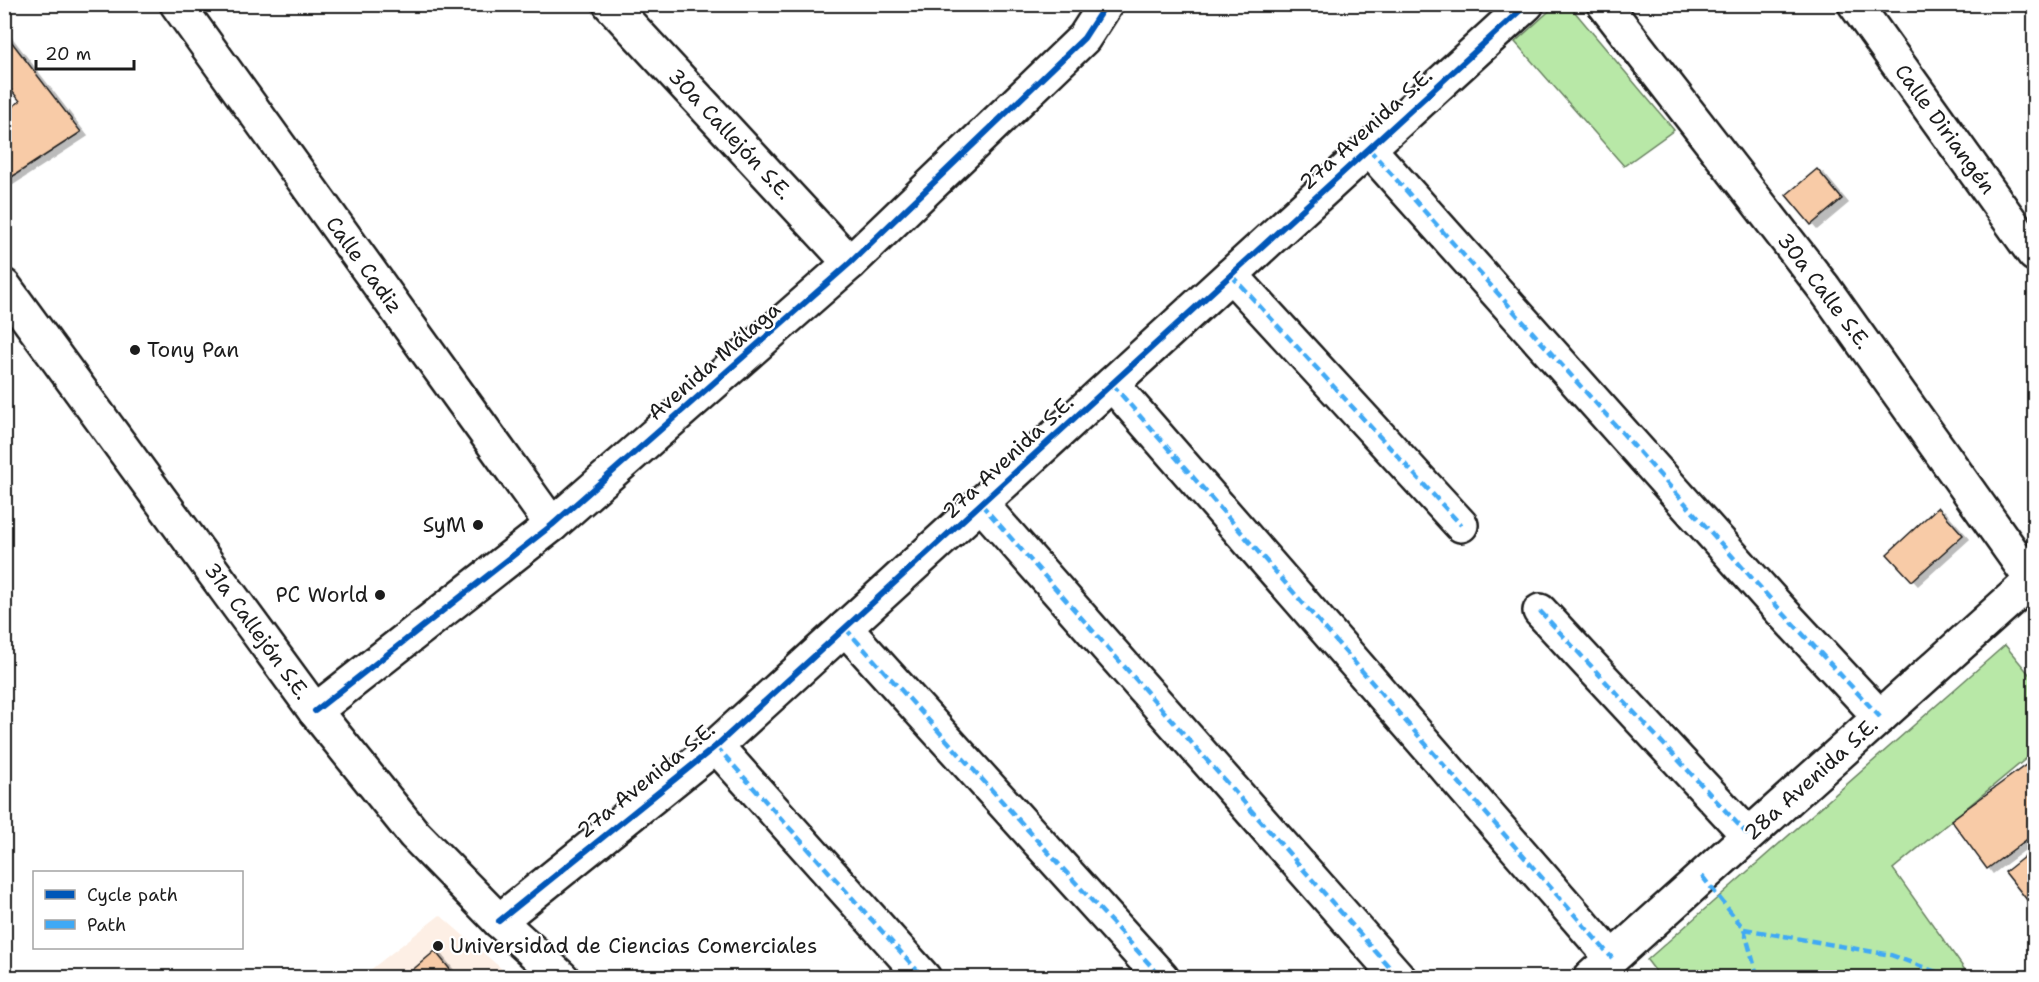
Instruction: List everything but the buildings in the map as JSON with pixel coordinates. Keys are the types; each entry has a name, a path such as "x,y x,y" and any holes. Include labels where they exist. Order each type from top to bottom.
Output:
{"street":[{"name":"Calle Cadiz","path":"177,4 552,525"},
{"name":"30a Callejón S.E.","path":"610,4 850,263"},
{"name":"Avenida Málaga","path":"315,711 552,525 850,263 1084,38 1106,4"},
{"name":"27a Avenida S.E.","path":"499,921 716,746 1527,4"},
{"name":"30a Calle S.E.","path":"1604,4 1824,288 2033,582"},
{"name":"Calle Diriangén","path":"1855,4 2034,254"},
{"path":"1369,149 1775,604 1880,717"},
{"path":"1231,275 1461,525"},
{"name":"31a Callejón S.E.","path":"4,286 315,711 414,834 499,921 562,978"},
{"path":"1112,384 1601,968"},
{"path":"981,504 1399,978"},
{"name":"28a Avenida S.E.","path":"1601,968 2033,582"},
{"path":"1540,610 1748,836"},
{"path":"845,628 1162,978"},
{"path":"716,746 924,978"}],"shaded area":[{"name":"Universidad de Ciencias Comerciales","path":"440,915 511,977 360,978"}],"green space":[{"path":"1557,4 1569,5 1674,130 1624,166 1515,42"},
{"path":"2005,645 2034,680 2034,752 1893,869 1970,977 1660,977 1647,960"}],"marked path":[{"path":"1369,149 1783,613 1880,717"},
{"path":"1231,275 1461,525"},
{"path":"1112,384 1612,958"},
{"path":"981,504 1399,978"},
{"path":"1540,611 1748,835"},
{"path":"845,628 1162,978"},
{"path":"716,746 924,978"},
{"path":"1702,876 1744,929 1758,978"},
{"path":"1744,929 1891,955 1952,978"}],"cycle path":[{"path":"315,711 552,525 850,263 1084,38 1106,4"},
{"path":"499,921 716,746 1527,4"}],"place":[{"name":"Tony Pan","path":"135,350"},
{"name":"SyM","path":"478,525"},
{"name":"PC World","path":"380,595"},
{"name":"Universidad de Ciencias Comerciales","path":"438,946"}]}
